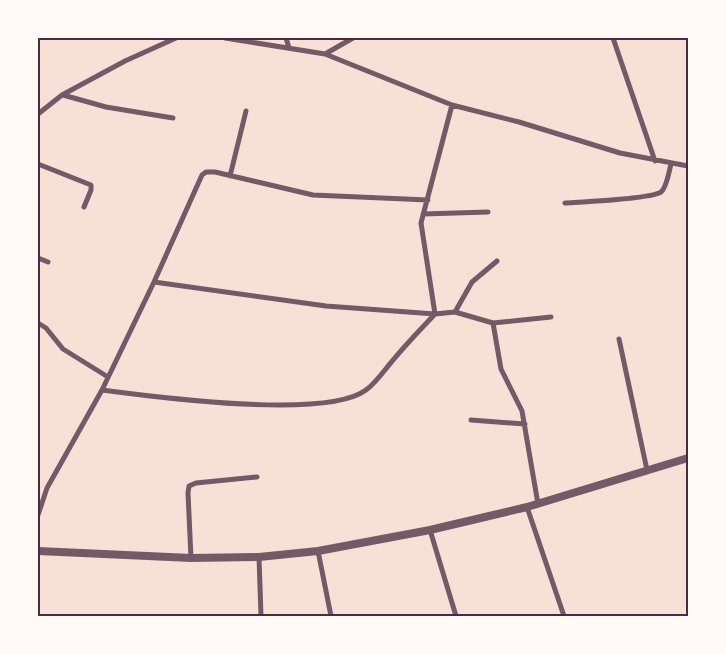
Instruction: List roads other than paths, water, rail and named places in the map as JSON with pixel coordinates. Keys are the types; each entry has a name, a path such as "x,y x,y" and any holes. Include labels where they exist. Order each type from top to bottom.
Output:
{"street":[{"path":"38,114 62,95 125,61 176,38"},
{"path":"225,38 325,54 452,105 519,122 620,153 688,166"},
{"path":"286,38 289,48"},
{"path":"325,54 353,38"},
{"path":"614,38 655,161"},
{"path":"62,95 106,107 172,118"},
{"path":"435,314 421,223 452,105"},
{"path":"230,176 246,111"},
{"path":"38,164 90,185 91,190 84,207"},
{"path":"565,203 625,199 658,194 664,188 671,164"},
{"path":"38,515 47,488 102,390 154,282 202,175 210,172 313,195 428,200"},
{"path":"423,214 488,212"},
{"path":"38,258 48,262"},
{"path":"455,312 472,282 497,261"},
{"path":"154,282 326,306 435,314 455,312 493,323 551,317"},
{"path":"102,390 161,398 252,404 314,404 351,399 366,390 435,314"},
{"path":"493,323 499,360 522,412 538,504"},
{"path":"38,324 46,328 63,349 108,377"},
{"path":"619,339 647,470"},
{"path":"471,420 524,424"},
{"path":"38,551 191,558 259,557 318,551 430,530 527,507 688,458"},
{"path":"191,558 189,486 196,483 257,477"},
{"path":"527,507 564,616"},
{"path":"430,530 456,616"},
{"path":"318,551 331,616"},
{"path":"259,557 261,616"}]}
